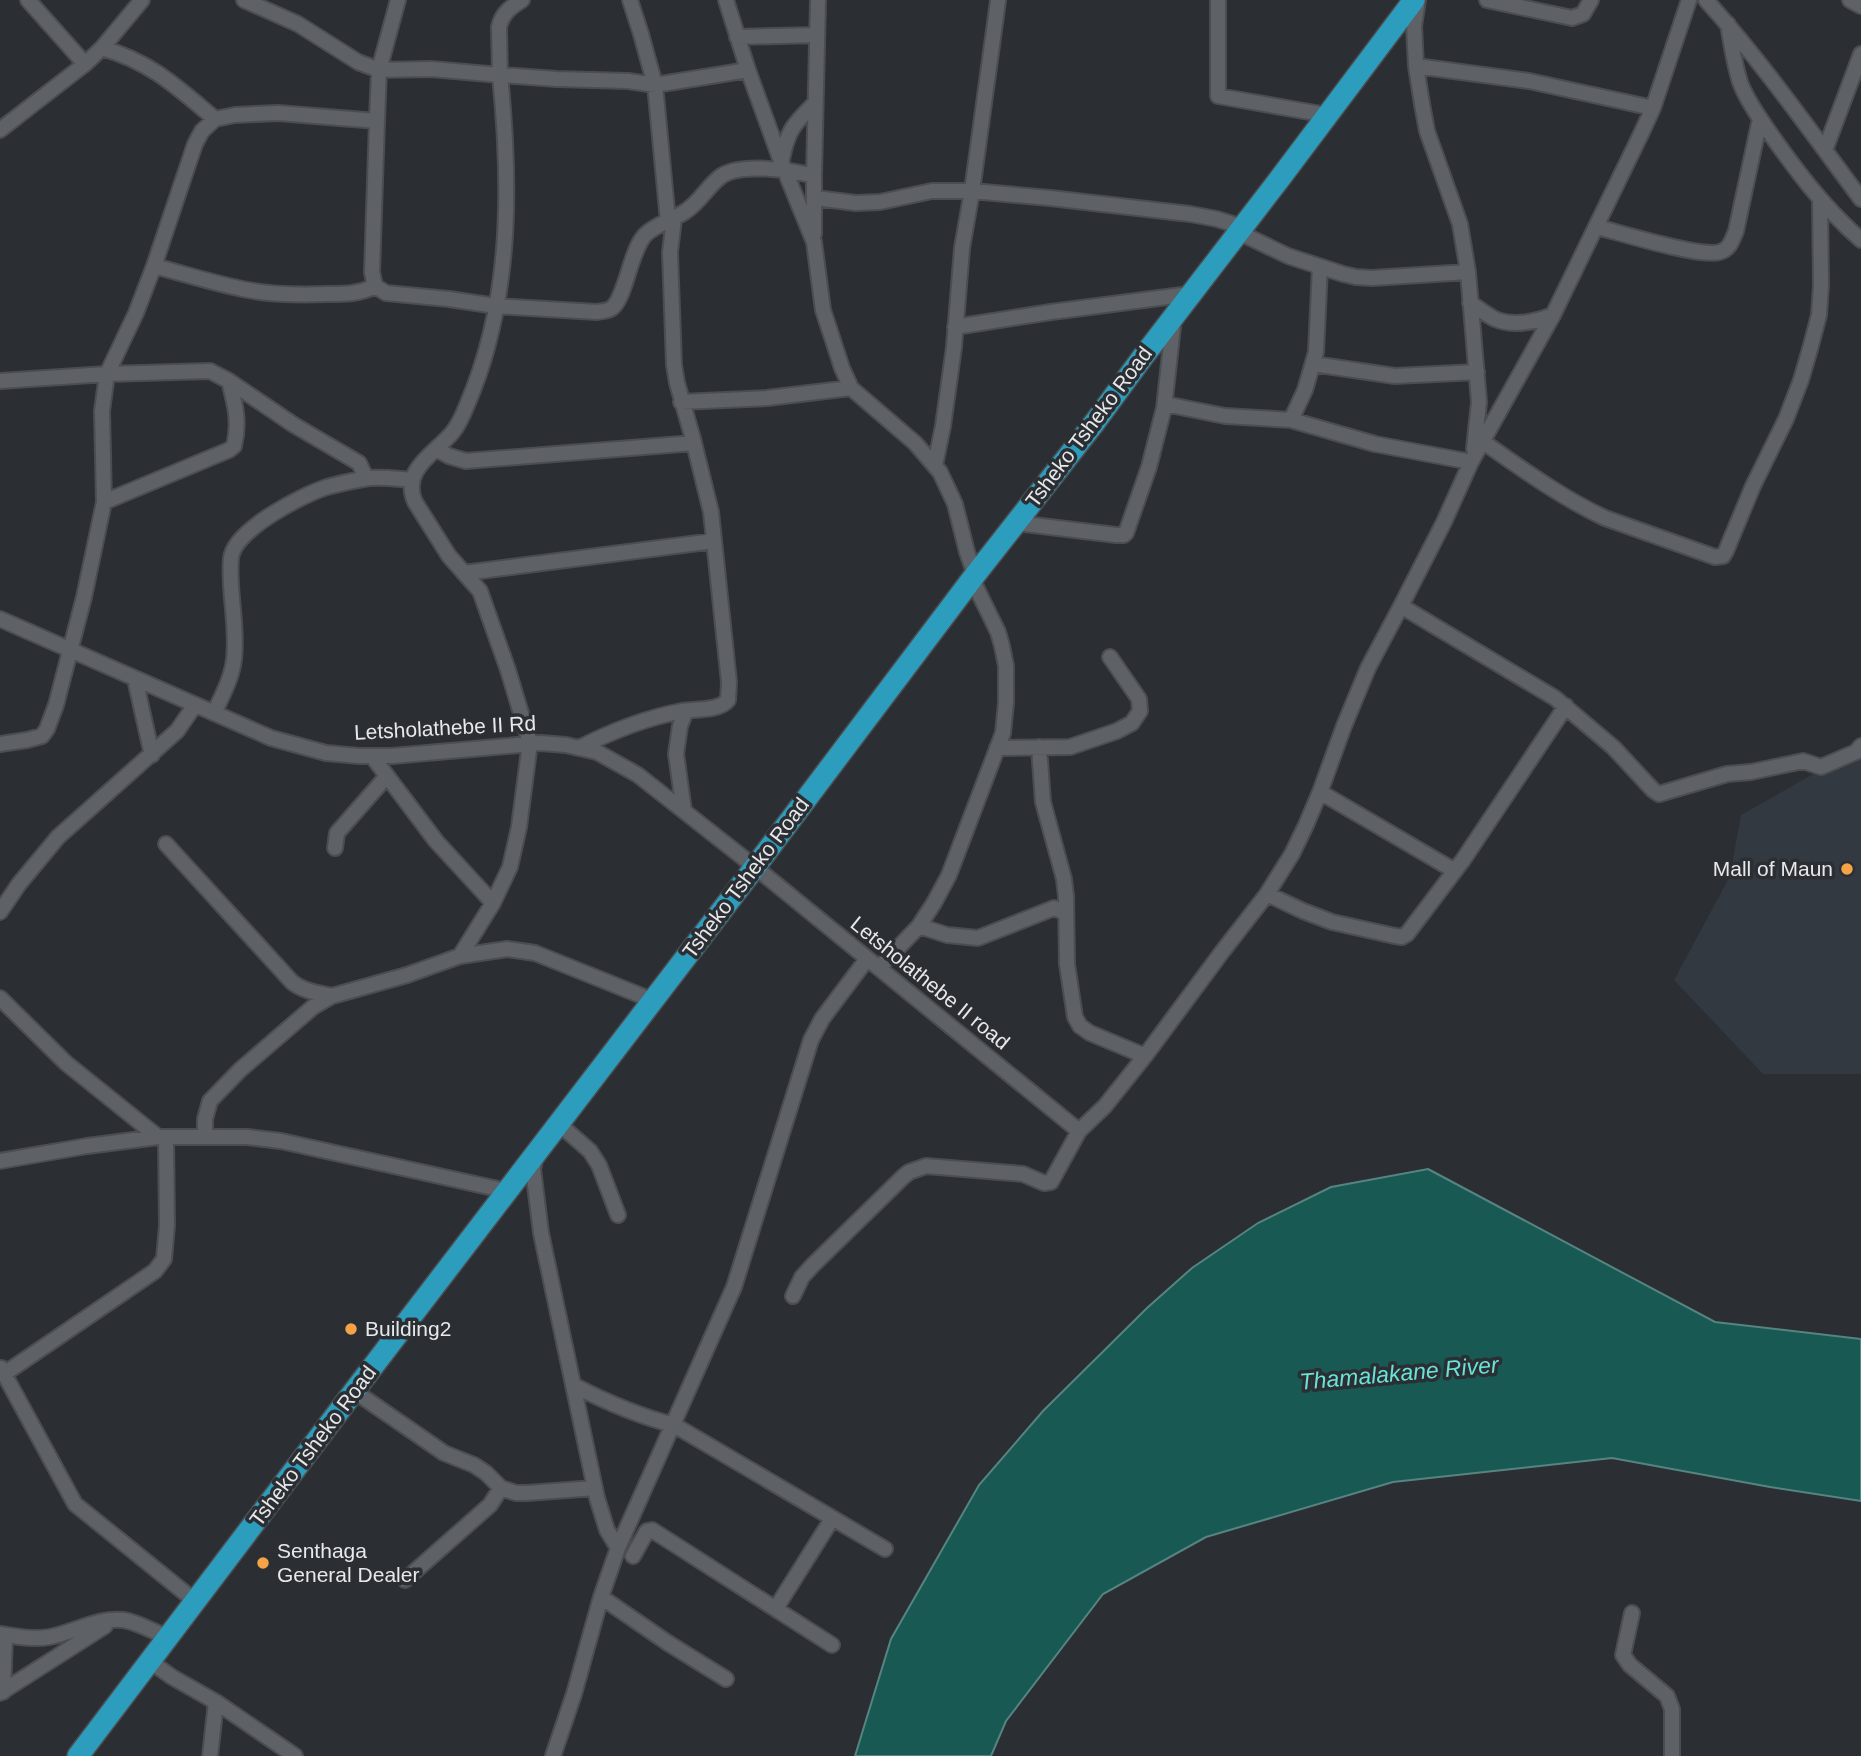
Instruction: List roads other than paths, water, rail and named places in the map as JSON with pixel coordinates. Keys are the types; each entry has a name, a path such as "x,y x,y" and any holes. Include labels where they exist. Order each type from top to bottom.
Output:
{"highway":[{"name":"Tsheko Tsheko Road","path":"78,1756 1416,0"}],"street":[{"path":"28,0 85,64"},
{"path":"0,129 85,64 142,0"},
{"path":"244,0 298,24 358,62 379,70 430,69 655,85 748,70"},
{"path":"398,0 379,70 372,272 375,286 386,293 496,306 597,312 609,310 619,299 626,275 644,236 689,210 720,177 727,173 783,165 814,176"},
{"path":"460,956 493,903 510,867 516,844 530,743 485,601 474,583 449,556 415,502 411,492 411,480 424,460 454,431 466,408 479,376 496,306 503,271 505,238 505,137 499,27 504,13 522,0"},
{"path":"579,748 633,724 686,711 717,708 729,700 711,512 681,402 674,365 671,220 655,85 629,0"},
{"path":"726,0 748,70 814,242"},
{"path":"553,1756 618,1548 734,1287 811,1041 822,1019 873,963 919,926 934,903 949,876 1003,733 1006,666 998,632 974,577 955,505 944,479 915,443 851,387 823,310 814,242 818,0"},
{"path":"1218,0 1218,96 1327,115"},
{"path":"1416,0 1413,26 1416,66 1427,131 1460,224 1468,272 1479,402 1472,461"},
{"path":"1487,0 1572,18 1583,15 1591,0"},
{"path":"793,1296 802,1277 813,1265 909,1172 926,1166 997,1171 1023,1174 1048,1184 1051,1182 1079,1131 1105,1106 1145,1056 1267,894 1306,825 1368,668 1444,522 1482,441 1553,315 1597,227 1653,108 1689,0"},
{"path":"1706,0 1861,199"},
{"path":"1850,0 1861,6"},
{"path":"934,465 943,426 954,347 962,248 998,1"},
{"path":"1727,24 1740,82 1760,119 1820,199 1861,240"},
{"path":"737,37 817,35"},
{"path":"102,48 137,60 154,70 215,119"},
{"path":"1825,150 1861,54"},
{"path":"1416,66 1529,81 1653,108"},
{"path":"783,165 790,128 816,103"},
{"path":"0,744 42,736 56,705 84,597 104,502 102,411 107,374 136,313 195,144 202,131 215,119 235,115 278,113 377,121"},
{"path":"1597,227 1701,253 1721,252 1731,243 1736,231 1760,119"},
{"path":"815,198 856,203 880,202 932,191 972,191 1063,199 1217,219 1288,256 1343,274 1372,278 1468,272"},
{"path":"1482,441 1555,490 1597,514 1715,557 1723,556 1786,419 1810,349 1819,314 1821,285 1820,199"},
{"path":"154,266 247,290 275,294 354,293 365,292 375,286"},
{"path":"1291,420 1313,364 1317,341 1320,267"},
{"path":"955,327 1190,294"},
{"path":"1470,303 1496,320 1511,323 1538,321 1553,315"},
{"path":"1016,523 1124,535 1149,467 1165,404 1174,315"},
{"path":"1313,364 1395,376 1476,372"},
{"path":"0,381 206,370 229,381 294,425 359,463 366,478"},
{"path":"104,502 234,446 238,423 229,381"},
{"path":"681,402 767,398 851,387"},
{"path":"1165,404 1225,415 1291,420 1375,444 1472,461"},
{"path":"436,449 466,461 694,443"},
{"path":"214,713 230,678 234,661 236,642 231,555 237,543 284,507 326,488 366,478 411,480"},
{"path":"464,573 714,541"},
{"path":"1401,606 1566,706 1613,747 1653,790 1660,794 1727,774 1803,761 1821,767 1856,752 1861,746"},
{"name":"Letsholathebe II Rd","path":"0,619 271,738 326,753 392,756 530,743 566,745 597,752 638,775 755,867"},
{"path":"997,748 1070,747 1118,731 1132,723 1139,711 1139,699 1110,657"},
{"path":"135,679 152,755"},
{"path":"0,912 58,837 152,755 182,725 195,705"},
{"path":"1267,894 1332,922 1402,937 1411,931 1455,871 1566,706"},
{"path":"684,811 676,754 680,726 686,711"},
{"path":"1039,747 1044,802 1064,879 1067,964 1075,1017 1080,1026 1090,1033 1145,1056"},
{"path":"372,756 436,841 493,903"},
{"path":"335,848 337,833 387,776"},
{"path":"1320,792 1455,871"},
{"path":"166,844 292,982 308,991 332,996"},
{"name":"Letsholathebe II road","path":"755,867 1079,1131"},
{"path":"919,926 947,935 978,938 1055,908 1066,913"},
{"path":"205,1136 207,1108 219,1090 313,1007 332,996 407,975 460,956 507,949 534,953 652,1000"},
{"path":"0,998 66,1063 162,1137 167,1225 165,1253 161,1265 155,1271 2,1371 75,1504 195,1601"},
{"path":"559,1124 590,1151 599,1165 618,1215"},
{"path":"0,1161 162,1137 265,1138 507,1191"},
{"path":"536,1154 533,1169 534,1191 541,1233 601,1516 618,1548"},
{"path":"573,1385 618,1407 674,1425 885,1549"},
{"path":"354,1391 435,1447 486,1473 501,1488 527,1493 595,1488"},
{"path":"405,1580 490,1505 501,1488"},
{"path":"776,1608 832,1519"},
{"path":"633,1556 647,1531 652,1530 832,1645"},
{"path":"601,1598 726,1679"},
{"path":"1632,1613 1623,1655 1630,1665 1667,1696 1672,1709 1672,1756"},
{"path":"2,1692 113,1621"},
{"path":"2,1692 2,1634 47,1638 94,1624 125,1621 169,1638"},
{"path":"151,1662 295,1756"},
{"path":"210,1756 216,1702"}],"water":[{"name":"Thamalakane River","path":"1428,1169 1715,1322 1861,1339 1861,1501 1612,1458 1393,1482 1206,1537 1103,1594 1006,1721 991,1756 855,1756 891,1639 979,1485 1043,1411 1147,1308 1192,1268 1258,1223 1331,1187"}],"place":[{"name":"Mall of Maun","path":"1847,869"},
{"name":"Building2","path":"351,1329"},
{"name":"Senthaga General Dealer","path":"263,1563"}]}
